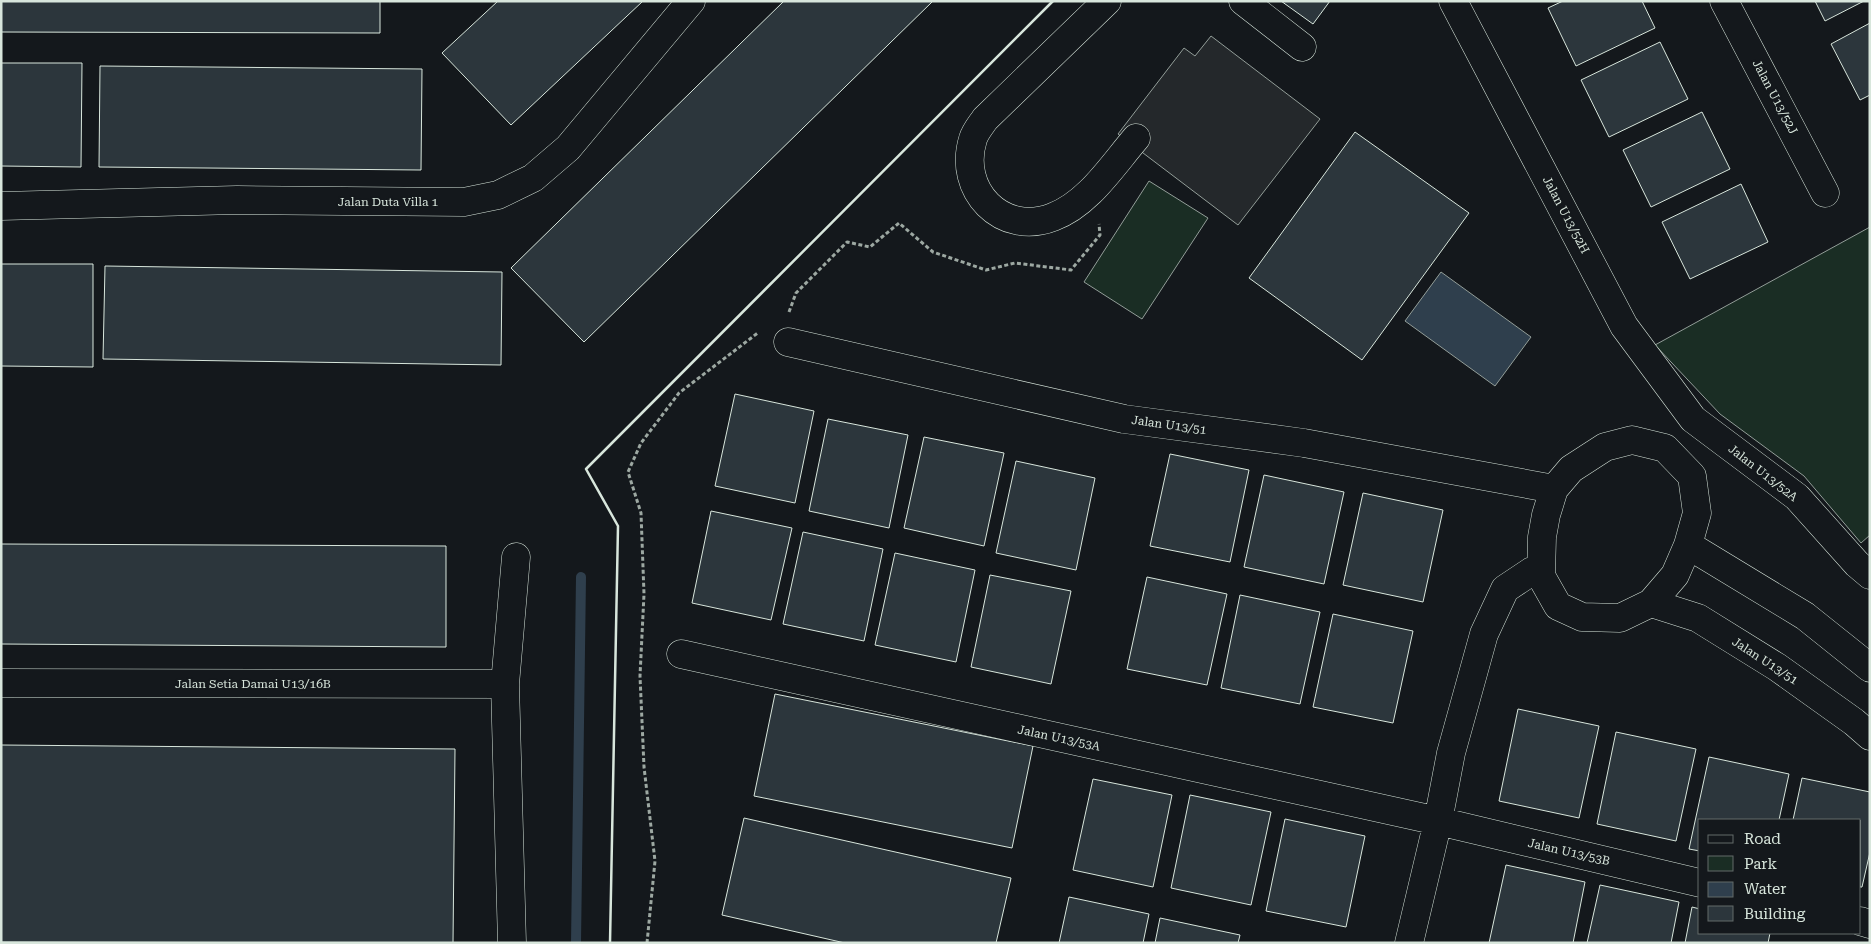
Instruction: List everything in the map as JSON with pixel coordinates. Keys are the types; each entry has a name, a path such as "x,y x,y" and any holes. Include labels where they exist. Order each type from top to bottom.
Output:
{"street":[{"name":"Jalan Duta Villa 1","path":"1,206 237,200 464,202 498,195 533,178 568,148 691,1"},
{"path":"1107,1 985,119 973,137 969,166 974,184 989,207 1012,220 1033,222 1054,217 1084,198 1136,138"},
{"path":"1243,1 1302,47"},
{"name":"Jalan U13/52H","path":"1453,1 1624,326 1693,419"},
{"name":"Jalan U13/52J","path":"1724,1 1825,193"},
{"name":"Jalan U13/51","path":"788,342 1124,419 1304,443 1554,490"},
{"path":"1665,448 1693,419"},
{"name":"Jalan U13/52A","path":"1693,419 1797,497 1857,564 1870,575"},
{"path":"1632,440 1665,448 1692,476 1697,513 1688,545 1674,575 1651,603 1620,618 1582,617 1558,606 1541,576 1542,538 1546,515 1554,490 1571,469 1605,447 1632,440"},
{"path":"1688,545 1805,616 1870,668"},
{"path":"512,943 505,684 516,557"},
{"path":"1409,943 1438,821 1451,753 1484,634 1505,589 1532,571 1541,576"},
{"name":"Jalan U13/51","path":"1651,603 1698,618 1777,666 1854,722 1870,736"},
{"name":"Jalan U13/53A","path":"680,654 1438,821"},
{"name":"Jalan Setia Damai U13/16B","path":"1,683 505,684"},
{"name":"Jalan U13/53B","path":"1438,821 1698,883"}],"path":[{"path":"783,316 790,311 796,293 847,242 870,246 899,223 933,252 986,270 1015,263 1071,270 1100,235 1098,216 1084,198"},
{"path":"647,943 655,861 644,767 640,676 644,594 641,513 628,472 641,443 679,392 759,332"}],"green space":[{"path":"1149,181 1208,218 1142,319 1084,282"},
{"path":"1870,227 1870,535 1861,543 1804,476 1720,414 1655,345"}],"shaded area":[{"path":"1211,36 1320,119 1238,225 1118,134 1184,48 1195,56"}],"water":[{"path":"1441,272 1531,337 1495,386 1405,321"}],"building":[{"path":"1,1 380,1 380,33 1,32"},
{"path":"498,1 643,1 511,125 442,53"},
{"path":"784,1 933,1 584,342 511,268"},
{"path":"1281,1 1330,1 1313,24"},
{"path":"1563,1 1642,1 1655,28 1576,66 1548,8"},
{"path":"1815,1 1864,1 1825,21"},
{"path":"1870,23 1870,95 1860,100 1831,44"},
{"path":"1660,42 1688,99 1609,137 1581,80"},
{"path":"1,63 82,63 81,167 1,166"},
{"path":"100,66 422,69 421,170 99,167"},
{"path":"1702,112 1730,169 1651,207 1623,150"},
{"path":"1355,132 1469,213 1362,360 1249,278"},
{"path":"1741,184 1768,242 1690,279 1662,222"},
{"path":"1,264 93,264 93,367 1,366"},
{"path":"105,266 502,272 501,365 103,359"},
{"path":"735,394 814,411 795,503 715,486"},
{"path":"828,419 908,435 889,528 809,511"},
{"path":"924,437 1004,453 984,546 904,528"},
{"path":"1170,454 1249,470 1230,562 1150,546"},
{"path":"1016,461 1095,478 1076,570 996,553"},
{"path":"1264,475 1344,492 1324,584 1244,567"},
{"path":"1363,493 1443,510 1423,602 1343,585"},
{"path":"711,511 792,528 771,620 692,603"},
{"path":"803,532 883,549 864,641 783,624"},
{"path":"1,544 446,546 446,647 1,644"},
{"path":"895,553 975,570 956,662 875,645"},
{"path":"990,575 1071,591 1051,684 971,667"},
{"path":"1147,577 1227,594 1207,685 1127,669"},
{"path":"1240,595 1320,612 1300,704 1221,688"},
{"path":"1333,614 1413,631 1393,723 1313,707"},
{"path":"775,694 1033,746 1012,848 754,796"},
{"path":"1518,709 1599,726 1579,818 1499,801"},
{"path":"1616,732 1696,749 1676,841 1597,824"},
{"path":"1,745 455,749 453,943 1,942"},
{"path":"1709,757 1789,774 1779,819 1698,819 1698,851 1689,849"},
{"path":"1802,778 1870,792 1870,852 1862,887 1861,819 1793,819"},
{"path":"1093,779 1172,795 1153,887 1073,870"},
{"path":"1190,795 1271,812 1251,905 1171,888"},
{"path":"744,818 1011,878 996,943 845,943 722,915"},
{"path":"1285,819 1365,836 1346,927 1266,911"},
{"path":"1506,865 1585,882 1573,943 1489,943"},
{"path":"1600,885 1679,902 1671,943 1587,943"},
{"path":"1069,897 1149,914 1143,943 1059,943"},
{"path":"1692,907 1698,908 1698,934 1770,934 1768,943 1685,943"},
{"path":"1160,918 1240,935 1238,943 1155,943"}],"waterway":[{"path":"576,943 581,577"}],"wall":[{"path":"610,943 618,526 586,469 1053,1"}]}
